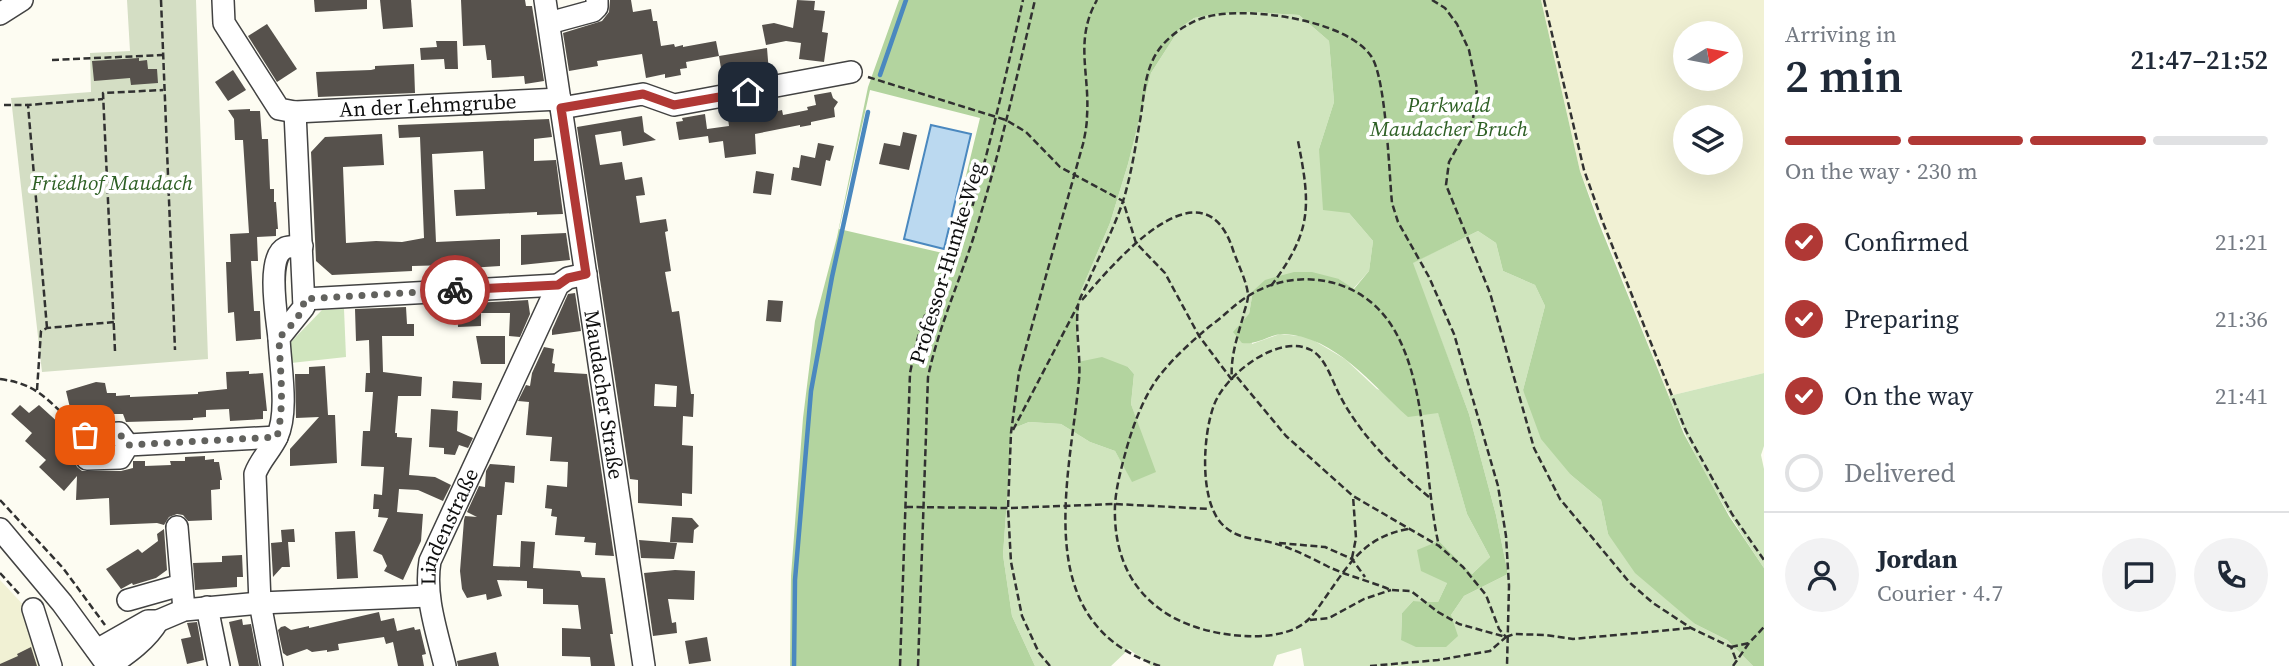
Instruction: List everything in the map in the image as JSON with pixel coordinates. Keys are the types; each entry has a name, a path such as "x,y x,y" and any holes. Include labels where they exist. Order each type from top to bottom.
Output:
{"street":[{"path":"0,14 22,0"},
{"path":"223,0 224,23 279,109 295,112 304,307 279,338"},
{"name":"Maudacher Straße","path":"545,0 644,666"},
{"path":"549,23 593,11 597,7 597,0"},
{"name":"An der Lehmgrube","path":"295,112 561,104 643,94 674,105 851,72"},
{"path":"272,666 260,603 255,474 259,463 277,437 281,419 274,267 278,254 286,247 302,246"},
{"path":"304,299 558,285 568,278 586,274"},
{"name":"Lindenstraße","path":"103,657 125,656 152,631 158,621 184,610 260,603 429,596 427,578 430,561 558,285"},
{"path":"85,435 119,433 128,445 277,437"},
{"path":"177,527 184,610"},
{"path":"0,529 103,657"},
{"path":"128,600 181,585"},
{"path":"429,596 445,666"},
{"path":"206,607 219,666"},
{"path":"33,609 51,666"}],"path":[{"path":"161,0 175,350"},
{"path":"900,666 910,373 916,343 929,306 964,235 1023,0"},
{"name":"Professor-Humke-Weg","path":"918,666 928,377 934,348 973,239 1035,0"},
{"path":"1050,666 1039,653 1022,616 1011,562 1007,508 1011,433 1020,372 1083,144 1088,115 1083,40 1088,19 1097,0"},
{"path":"1432,0 1445,8 1457,24 1469,50 1477,89 1474,119 1449,162 1446,186 1490,293 1534,448 1560,499 1630,583 1653,603 1691,628 1731,647 1749,643"},
{"path":"1544,0 1584,170 1602,220 1686,431 1732,514 1764,561"},
{"path":"1011,433 1078,305 1123,201 1134,160 1148,71 1157,52 1168,39 1192,22 1219,14 1276,17 1322,26 1344,34 1360,44 1372,57 1380,79 1392,202 1398,222 1429,277 1454,334 1498,486 1507,548 1509,586 1507,666"},
{"path":"52,60 163,55"},
{"path":"851,72 1006,120 1026,132 1060,167 1123,201 1136,243 1165,273 1199,336 1232,380"},
{"path":"115,351 103,93 164,90"},
{"path":"4,106 103,99"},
{"path":"28,105 47,328"},
{"path":"1271,286 1298,244 1305,222 1305,175 1298,141"},
{"path":"1160,666 1123,649 1102,633 1087,614 1076,591 1070,564 1065,505 1079,377 1078,305 1117,258 1156,227 1189,213 1206,214 1218,220 1228,233 1248,296 1230,366 1232,380"},
{"path":"1408,529 1383,536 1352,559 1308,620 1289,631 1268,636 1242,636 1214,632 1180,622 1151,604 1136,588 1124,562 1116,534 1115,504 1126,449 1140,411 1157,380 1199,336 1248,296 1271,286 1311,279 1342,284 1374,304 1399,339 1409,366 1422,432 1438,546"},
{"path":"37,390 41,331 47,328 114,322"},
{"path":"1367,580 1352,559 1325,547 1273,543 1236,536 1221,523 1211,509 1206,489 1208,435 1214,405 1223,388 1253,360 1266,352 1284,346 1297,346 1312,351 1323,362 1350,415 1384,457 1430,498"},
{"path":"1236,376 1286,436 1353,496 1438,546 1464,566 1486,596 1499,629 1506,638"},
{"path":"0,379 22,382 37,390 85,435"},
{"path":"1352,559 1356,538 1353,496"},
{"path":"0,500 63,568 103,657"},
{"path":"906,507 1007,508 1115,504 1211,509"},
{"path":"1273,543 1391,590"},
{"path":"0,573 33,609"},
{"path":"1308,620 1329,618 1364,598 1391,590 1411,591 1459,624 1506,638"},
{"path":"1733,666 1764,627"},
{"path":"1370,666 1438,660 1490,651 1514,634 1573,639 1691,628"},
{"path":"1731,647 1737,660"}],"green space":[{"name":"Friedhof Maudach","path":"127,0 196,0 208,359 42,372 11,98 91,92 90,53 130,51"},
{"name":"Parkwald Maudacher Bruch","path":"899,0 1541,0 1580,171 1598,221 1684,434 1729,516 1764,568 1764,666 1753,666 1727,640 1695,624 1635,573 1608,534 1601,500 1571,475 1541,439 1523,390 1545,306 1535,285 1503,271 1496,243 1478,231 1413,263 1469,414 1496,515 1508,574 1464,596 1451,615 1458,636 1446,647 1416,647 1401,640 1402,613 1413,601 1438,602 1447,583 1421,571 1417,550 1439,541 1472,574 1490,557 1467,514 1438,413 1408,417 1352,364 1303,337 1284,334 1242,343 1233,332 1249,314 1253,291 1265,280 1294,272 1312,272 1339,279 1354,289 1369,271 1373,241 1349,213 1323,210 1319,149 1334,102 1329,41 1299,15 1252,12 1194,18 1180,28 1151,73 1110,223 1081,291 1077,327 1078,362 1102,357 1128,367 1134,374 1131,404 1156,472 1132,482 1115,451 1090,442 1061,424 1029,422 1012,429 1003,555 1012,616 1035,666 790,666 791,576 803,418 815,321 837,237 868,87","holes":["870,90 980,118 947,254 839,229"]},
{"path":"1541,0 1764,0 1764,373 1669,396 1580,171"},
{"path":"1252,12 1299,15 1329,41 1334,102 1319,149 1349,213 1373,241 1369,271 1353,289 1339,279 1253,291 1249,314 1252,344 1280,334 1308,337 1345,359 1377,389 1438,412 1467,514 1490,557 1472,574 1439,541 1447,583 1438,602 1413,601 1402,613 1401,640 1451,615 1464,596 1508,574 1496,515 1469,414 1412,263 1478,231 1496,243 1503,271 1535,285 1545,306 1523,390 1571,475 1601,500 1608,534 1695,624 1727,640 1753,666 1304,666 1301,648 1277,655 1273,666 1151,666 1129,649 1111,666 1035,666 1012,616 1003,555 1012,429 1029,422 1061,424 1090,442 1115,451 1132,481 1140,430 1131,404 1134,374 1128,367 1078,363 1077,327 1081,291 1110,223 1151,73 1180,28 1194,18"},
{"path":"344,309 346,357 291,363 289,344 322,310"},
{"path":"1764,373 1764,446 1761,455 1764,469 1764,568 1712,485 1669,396"},
{"path":"0,580 29,611 46,666 0,666"}],"water":[{"path":"931,125 971,134 944,249 904,239"}],"building":[{"path":"314,0 367,0 367,9 315,12"},
{"path":"380,0 411,0 413,27 383,29"},
{"path":"461,0 525,0 526,6 532,6 544,81 525,84 524,76 492,78 491,60 487,60 485,45 463,46"},
{"path":"610,0 631,0 633,12 651,9 653,21 657,21 661,46 674,44 675,47 683,47 716,41 719,56 686,62 687,68 680,69 681,75 665,78 665,74 646,78 642,54 597,61 598,66 569,71 563,33 602,21 609,12"},
{"path":"797,0 815,1 814,10 825,11 822,32 828,33 824,62 799,59 801,43 786,41 766,45 762,25 774,23 793,28"},
{"path":"267,24 297,69 277,82 248,36"},
{"path":"436,41 457,41 458,69 445,69 444,59 421,60 420,48 437,47"},
{"path":"767,48 769,73 723,81 719,56"},
{"path":"139,58 139,61 147,60 148,69 157,69 158,83 131,85 130,78 94,81 92,61"},
{"path":"414,64 415,93 318,97 316,72 371,70 375,69 375,66"},
{"path":"233,70 246,90 228,101 215,82"},
{"path":"831,92 838,102 834,108 835,117 811,122 811,125 755,134 756,154 725,158 723,141 709,143 708,136 679,140 676,122 683,121 682,118 705,114 707,129 729,126 727,111 776,103 778,111 782,110 783,115 808,110 807,107 816,105 814,95"},
{"path":"228,110 260,111 262,139 268,139 270,189 274,189 278,229 276,236 257,237 258,261 251,261 254,311 260,311 261,339 236,341 234,312 228,313 226,262 231,262 230,234 249,233 243,140 235,140 234,119"},
{"path":"642,116 644,132 656,140 623,146 621,131 595,135 600,165 622,162 625,180 642,177 645,195 636,196 640,223 666,219 668,231 665,232 671,271 665,272 672,312 679,311 691,394 694,394 693,417 683,416 682,445 693,446 692,494 682,493 682,506 638,503 638,480 630,479 577,127","holes":["655,384 677,386 676,407 654,406"]},
{"path":"549,119 552,137 534,139 534,161 556,160 563,214 537,215 537,212 456,216 454,190 485,189 483,151 432,154 436,242 500,239 500,266 453,269 452,265 412,266 412,271 332,275 316,261 311,152 325,137 382,134 384,165 343,167 346,243 402,242 424,238 420,137 399,138 398,125"},
{"path":"903,132 917,135 909,170 879,164 884,143 900,146"},
{"path":"818,143 834,146 830,161 826,160 821,186 791,180 793,167 799,168 801,155 815,158"},
{"path":"756,171 774,174 771,195 753,193"},
{"path":"566,233 570,260 521,265 521,235"},
{"path":"575,293 581,331 552,335 568,294"},
{"path":"528,300 530,314 520,337 509,336 510,313 481,313 481,326 458,327 457,304"},
{"path":"768,300 783,301 781,322 766,321"},
{"path":"406,307 407,324 414,324 414,336 382,336 383,372 422,377 421,396 398,396 395,433 397,437 412,438 409,475 435,477 451,485 443,501 418,490 399,489 397,512 423,514 421,541 403,580 384,571 387,566 382,555 373,551 388,518 378,517 379,509 373,509 374,494 382,495 384,467 361,466 363,431 370,431 373,392 365,392 366,373 370,373 369,340 356,341 355,309"},
{"path":"476,336 505,336 505,364 481,364"},
{"path":"544,347 554,349 554,372 587,374 614,556 595,555 596,543 584,542 585,537 555,535 557,517 551,516 552,509 545,508 547,485 567,487 568,462 550,461 552,437 526,435 529,402 518,401 526,385 530,386 532,373"},
{"path":"325,366 328,415 335,415 337,463 290,466 290,449 319,417 296,418 295,374 309,374 309,367"},
{"path":"249,371 249,374 263,373 267,411 263,411 263,419 230,421 229,409 206,410 206,417 193,420 126,422 123,414 94,414 92,407 71,412 66,391 96,382 105,383 107,393 116,393 116,396 198,394 227,389 226,372"},
{"path":"453,381 482,383 481,400 452,398"},
{"path":"20,405 29,413 39,405 61,425 57,429 67,438 60,446 82,471 121,471 133,468 133,461 145,461 145,466 171,465 170,461 185,461 185,457 205,456 205,460 214,459 214,462 219,462 222,480 220,489 211,490 212,520 188,521 183,515 177,514 169,517 164,525 110,525 109,498 76,500 77,476 64,491 39,467 46,460 25,441 32,433 11,414"},
{"path":"431,409 458,411 457,431 473,438 468,448 459,445 455,455 444,454 444,448 429,447"},
{"path":"490,464 515,466 514,483 505,482 502,515 497,515 493,566 520,567 521,541 535,542 533,568 580,571 582,577 605,578 615,666 591,666 590,657 562,656 562,628 581,629 578,605 543,604 543,589 527,588 527,581 497,580 502,596 487,600 486,594 467,598 462,589 460,571 464,520 465,516 477,517 467,512 479,486 485,487 486,471"},
{"path":"672,517 692,518 699,526 694,530 693,543 670,542"},
{"path":"164,529 167,570 156,578 133,585 132,583 121,589 106,569 138,549 142,553 158,541 157,534"},
{"path":"294,529 295,542 288,542 290,567 282,567 273,577 271,543 282,542 281,530"},
{"path":"355,531 358,578 337,579 335,532"},
{"path":"639,540 677,543 674,559 641,558"},
{"path":"242,555 243,577 237,577 237,587 195,590 193,563 222,562 222,556"},
{"path":"695,571 694,600 668,599 672,623 676,622 677,633 653,636 644,573"},
{"path":"379,612 381,621 394,618 397,631 414,627 415,630 420,629 426,654 422,655 424,666 398,666 393,642 386,644 384,637 338,644 339,650 327,652 312,652 307,649 287,656 283,653 278,630 281,627 285,626 291,630 309,628"},
{"path":"242,619 243,625 251,624 259,666 239,666 229,622"},
{"path":"197,622 204,660 187,664 181,639 191,637 187,623"},
{"path":"707,637 711,661 689,664 685,641"},
{"path":"31,647 37,666 0,666 0,664"},
{"path":"496,652 499,666 458,666 457,661"}],"waterway":[{"path":"880,75 906,0"},
{"path":"794,666 795,580 811,391 832,277 868,112"}],"way so far":[{"path":"85,435 119,433 128,445 277,437 282,400 279,338 301,314 304,299 455,290"}],"route":[{"path":"455,290 558,285 568,278 586,274 561,108 643,94 674,105 748,92"}]}
